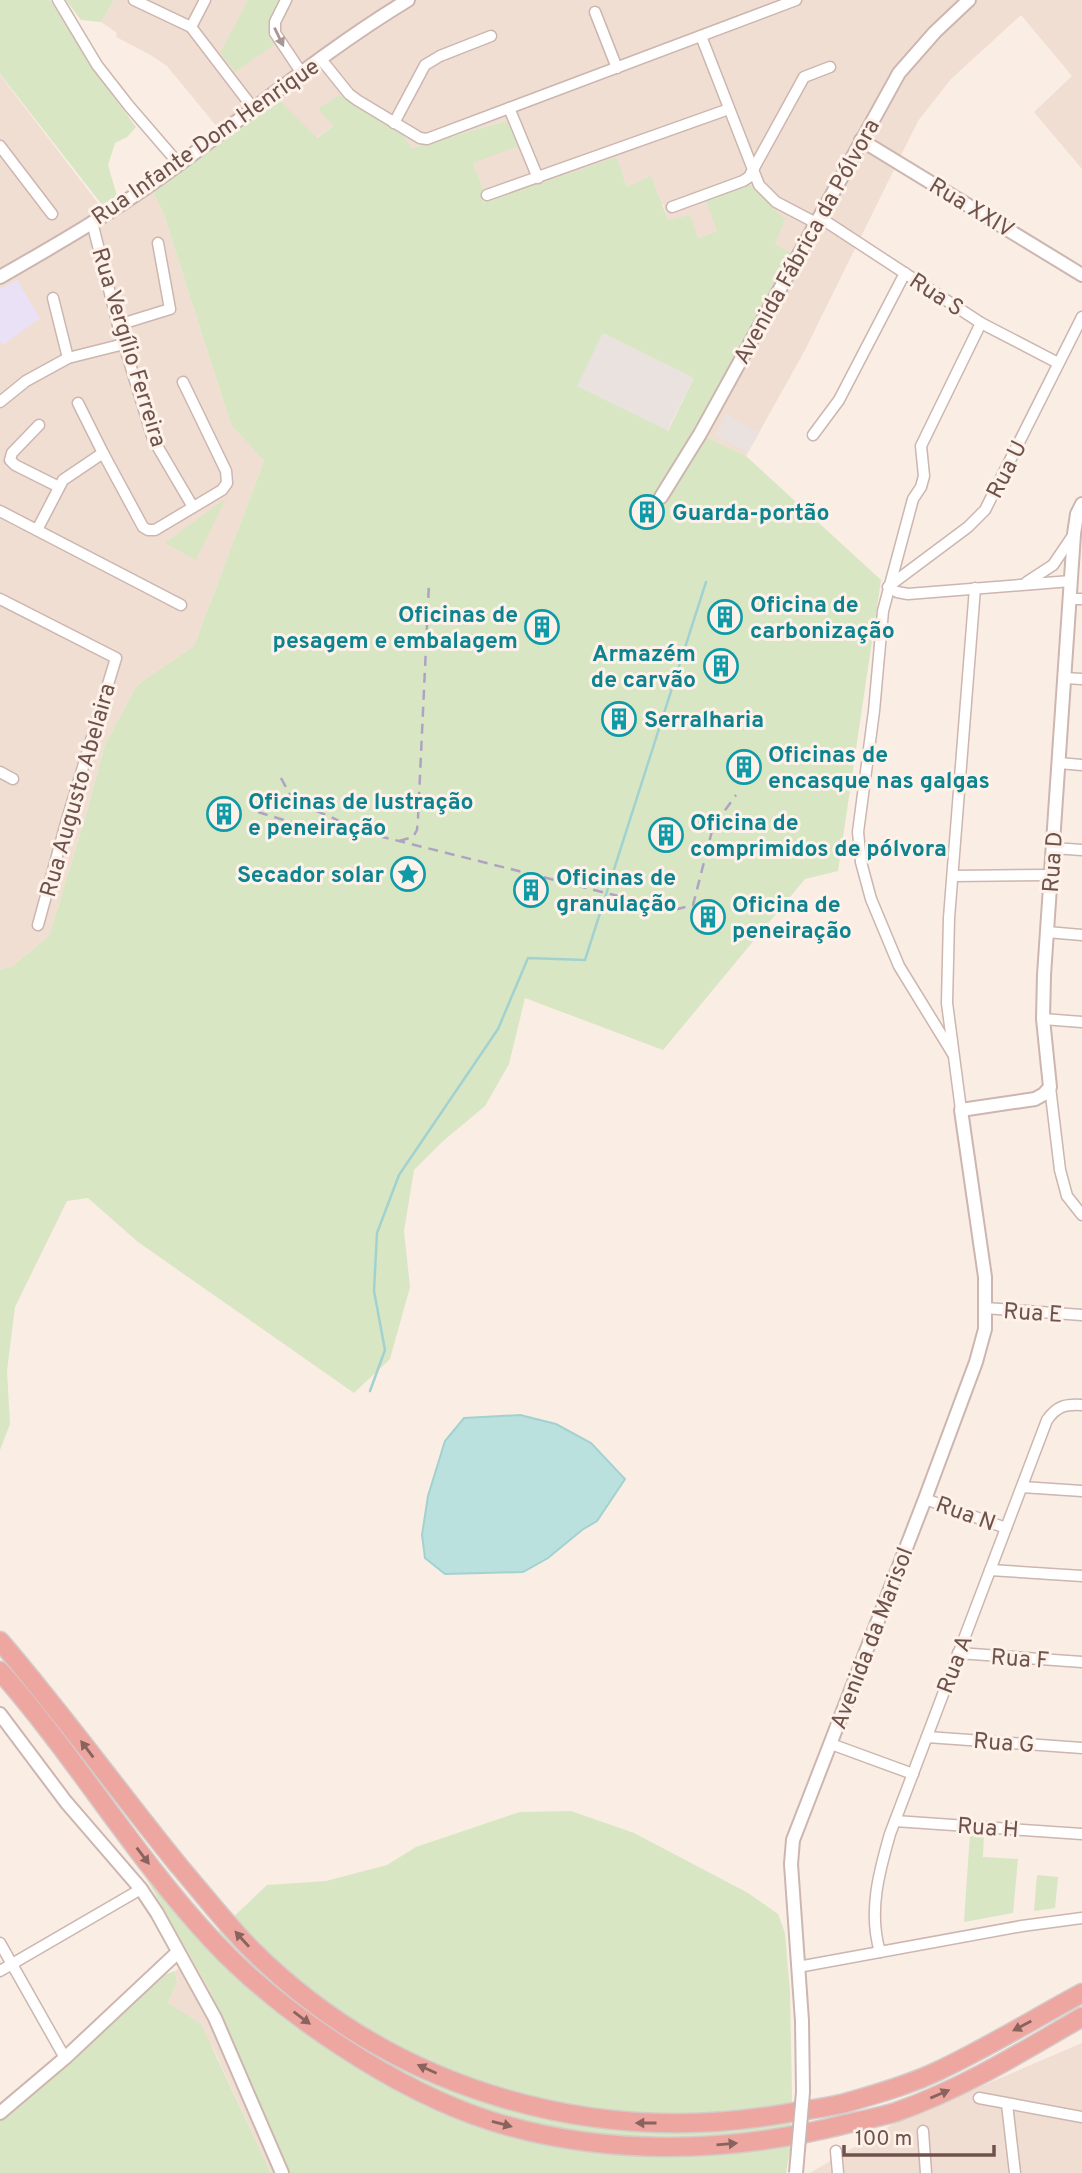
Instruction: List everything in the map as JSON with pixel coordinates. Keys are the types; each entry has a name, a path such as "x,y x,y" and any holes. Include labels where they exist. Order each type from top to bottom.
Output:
{"highway":[{"path":"0,1641 128,1803 252,1950 314,2004 374,2045 494,2097 550,2111 638,2123 721,2123 763,2118 849,2102 936,2072 1082,1993"},
{"path":"0,1671 215,1943 323,2034 365,2061 430,2096 490,2121 606,2144 682,2148 756,2142 819,2131 895,2112 948,2091 1082,2017"}],"street":[{"path":"58,0 97,65 179,164"},
{"path":"134,0 191,27 253,108"},
{"path":"191,27 205,0"},
{"path":"286,0 275,22 275,33 301,72"},
{"name":"Rua Infante Dom Henrique","path":"2,272 92,222 149,186 320,58 408,0"},
{"name":"Avenida Fábrica da Pólvora","path":"661,497 700,434 861,140 908,63 948,18 970,0"},
{"path":"320,58 349,94 394,123 420,138 427,139 792,1"},
{"path":"595,12 617,68"},
{"path":"394,123 425,65 440,55 491,36"},
{"name":"Rua S","path":"701,36 752,172 776,202 817,220 981,323 1058,363"},
{"path":"672,207 743,180 752,172 804,77 830,67"},
{"path":"509,108 538,178"},
{"path":"488,195 729,109"},
{"name":"Rua XXIV","path":"861,140 1082,275"},
{"path":"0,146 52,214"},
{"name":"Rua Vergílio Ferreira","path":"92,222 118,325 155,443 193,507"},
{"path":"118,325 170,309 158,243"},
{"path":"813,435 839,400 905,273"},
{"path":"53,298 68,358"},
{"name":"Rua U","path":"888,587 968,527 985,510 1082,317"},
{"path":"953,1054 900,966 871,900 861,862 858,832 874,712 883,611 913,499 924,476 921,446 981,323"},
{"path":"0,402 26,381 68,358 124,344"},
{"path":"78,403 144,528 157,529 226,486 227,476 183,382"},
{"path":"39,425 12,453 10,460 60,487"},
{"path":"37,530 63,480 103,453"},
{"path":"0,511 181,605"},
{"name":"Rua D","path":"1080,511 1074,534 1071,581 1076,599 1064,678 1044,1019 1060,1170 1067,1196 1082,1215"},
{"path":"1020,585 1054,565 1074,534"},
{"path":"888,587 908,594 1071,581"},
{"path":"975,588 949,918 947,1003 961,1110 1035,1099 1050,1087"},
{"name":"Rua Augusto Abelaira","path":"0,599 116,658 38,925"},
{"path":"1064,678 1082,679"},
{"path":"1059,763 1082,765"},
{"path":"0,772 13,779"},
{"path":"1054,848 1082,850"},
{"path":"953,876 1052,875"},
{"path":"1047,932 1082,935"},
{"path":"1044,1019 1082,1021"},
{"name":"Avenida da Marisol","path":"796,2173 803,2092 802,2021 791,1864 793,1840 925,1499 976,1362 985,1329 985,1277 961,1110"},
{"name":"Rua E","path":"985,1308 1082,1315"},
{"name":"Rua A","path":"880,1952 876,1938 875,1897 879,1871 912,1774 1047,1420 1056,1408 1068,1404 1082,1405"},
{"path":"1022,1487 1082,1491"},
{"name":"Rua N","path":"925,1499 1006,1528"},
{"path":"990,1570 1082,1576"},
{"name":"Rua F","path":"958,1653 1082,1662"},
{"path":"0,1714 66,1802 141,1889 215,2018 282,2173"},
{"name":"Rua G","path":"927,1737 1082,1748"},
{"path":"831,1744 912,1774"},
{"name":"Rua H","path":"895,1821 1082,1834"},
{"path":"0,1971 141,1889"},
{"path":"798,1967 1021,1926 1082,1918"},
{"path":"0,1943 65,2058"},
{"path":"0,2113 65,2058 178,1952"},
{"path":"979,2098 1082,2117"},
{"path":"1007,2104 1015,2173"},
{"path":"923,2131 926,2173"},
{"path":"836,2151 838,2173"}],"shaded area":[{"path":"114,0 1082,0 1082,169 1034,112 1072,76 1021,15 951,79 918,121 805,350 746,456 694,431 792,253 775,244 717,231 698,238 668,220 663,204 627,187 617,158 483,203 484,191 473,163 506,121 412,148 402,133 319,109 333,126 316,138 280,102 227,139 167,66 116,37 117,33 101,22"},
{"path":"0,75 101,207 153,192 163,212 231,425 264,461 194,646 137,685 105,744 49,936 11,967 0,969"},
{"path":"17,280 40,318 3,345 0,342 0,289"},
{"path":"603,333 694,378 667,431 576,386"},
{"path":"726,414 759,433 748,452 715,436"},
{"path":"192,1960 211,1993 286,2173 271,2173 213,2048 180,2011 168,2003 177,1982 175,1971"},
{"path":"1082,2043 1082,2173 810,2173 893,2124"}],"green space":[{"path":"0,0 50,0 136,127 127,137 115,143 108,165 117,196 103,206 0,74"},
{"path":"66,0 114,0 101,22 81,20"},
{"path":"248,0 281,0 270,27 275,44 235,72 220,53"},
{"path":"339,95 402,133 412,148 506,121 520,146 473,163 484,191 483,203 617,157 627,187 651,176 668,220 690,215 698,238 717,231 706,201 749,184 785,219 775,244 792,253 694,431 746,456 881,580 838,871 805,879 663,1050 525,998 509,1064 485,1106 414,1170 404,1231 410,1287 390,1359 354,1393 138,1242 88,1198 67,1201 15,1307 7,1371 10,1424 0,1450 0,969 11,967 49,936 105,744 137,685 194,646 264,461 231,425 163,212 153,192 280,101 317,138 333,126 318,109","holes":["603,333 694,378 668,431 577,386"]},
{"path":"226,498 196,560 165,543"},
{"path":"571,1811 634,1833 748,1893 778,1914 785,1933 790,1992 791,2145 786,2173 286,2173 211,1993 145,1876 205,1944 267,1885 326,1881 387,1865 416,1847 520,1812"},
{"path":"970,1833 984,1834 983,1857 1018,1859 1013,1913 964,1922"},
{"path":"1037,1875 1058,1877 1055,1908 1034,1911"},
{"path":"175,1971 177,1982 168,2003 201,2024 271,2173 0,2173 0,2118 161,1976"}],"water":[{"path":"520,1415 556,1424 591,1443 625,1479 597,1521 548,1558 523,1572 445,1574 425,1558 422,1535 428,1496 445,1441 464,1418"}],"waterway":[{"path":"370,1391 385,1350 374,1291 377,1233 399,1175 498,1029 528,958 585,960 706,582"}],"railway":[{"path":"399,841 413,837 417,830 429,583"},
{"path":"281,778 294,802 359,831 674,910 693,905 713,827 736,795"},
{"path":"258,812 326,833 359,831"}],"place":[{"name":"Guarda-portão","path":"647,512"},
{"name":"Oficina de carbonização","path":"725,617"},
{"name":"Oficinas de pesagem e embalagem","path":"542,627"},
{"name":"Armazém de carvão","path":"721,666"},
{"name":"Serralharia","path":"619,719"},
{"name":"Oficinas de encasque nas galgas","path":"744,767"},
{"name":"Oficinas de lustração e peneiração","path":"224,814"},
{"name":"Oficina de comprimidos de pólvora","path":"666,835"},
{"name":"Secador solar","path":"408,874"},
{"name":"Oficinas de granulação","path":"531,890"},
{"name":"Oficina de peneiração","path":"708,917"}]}
